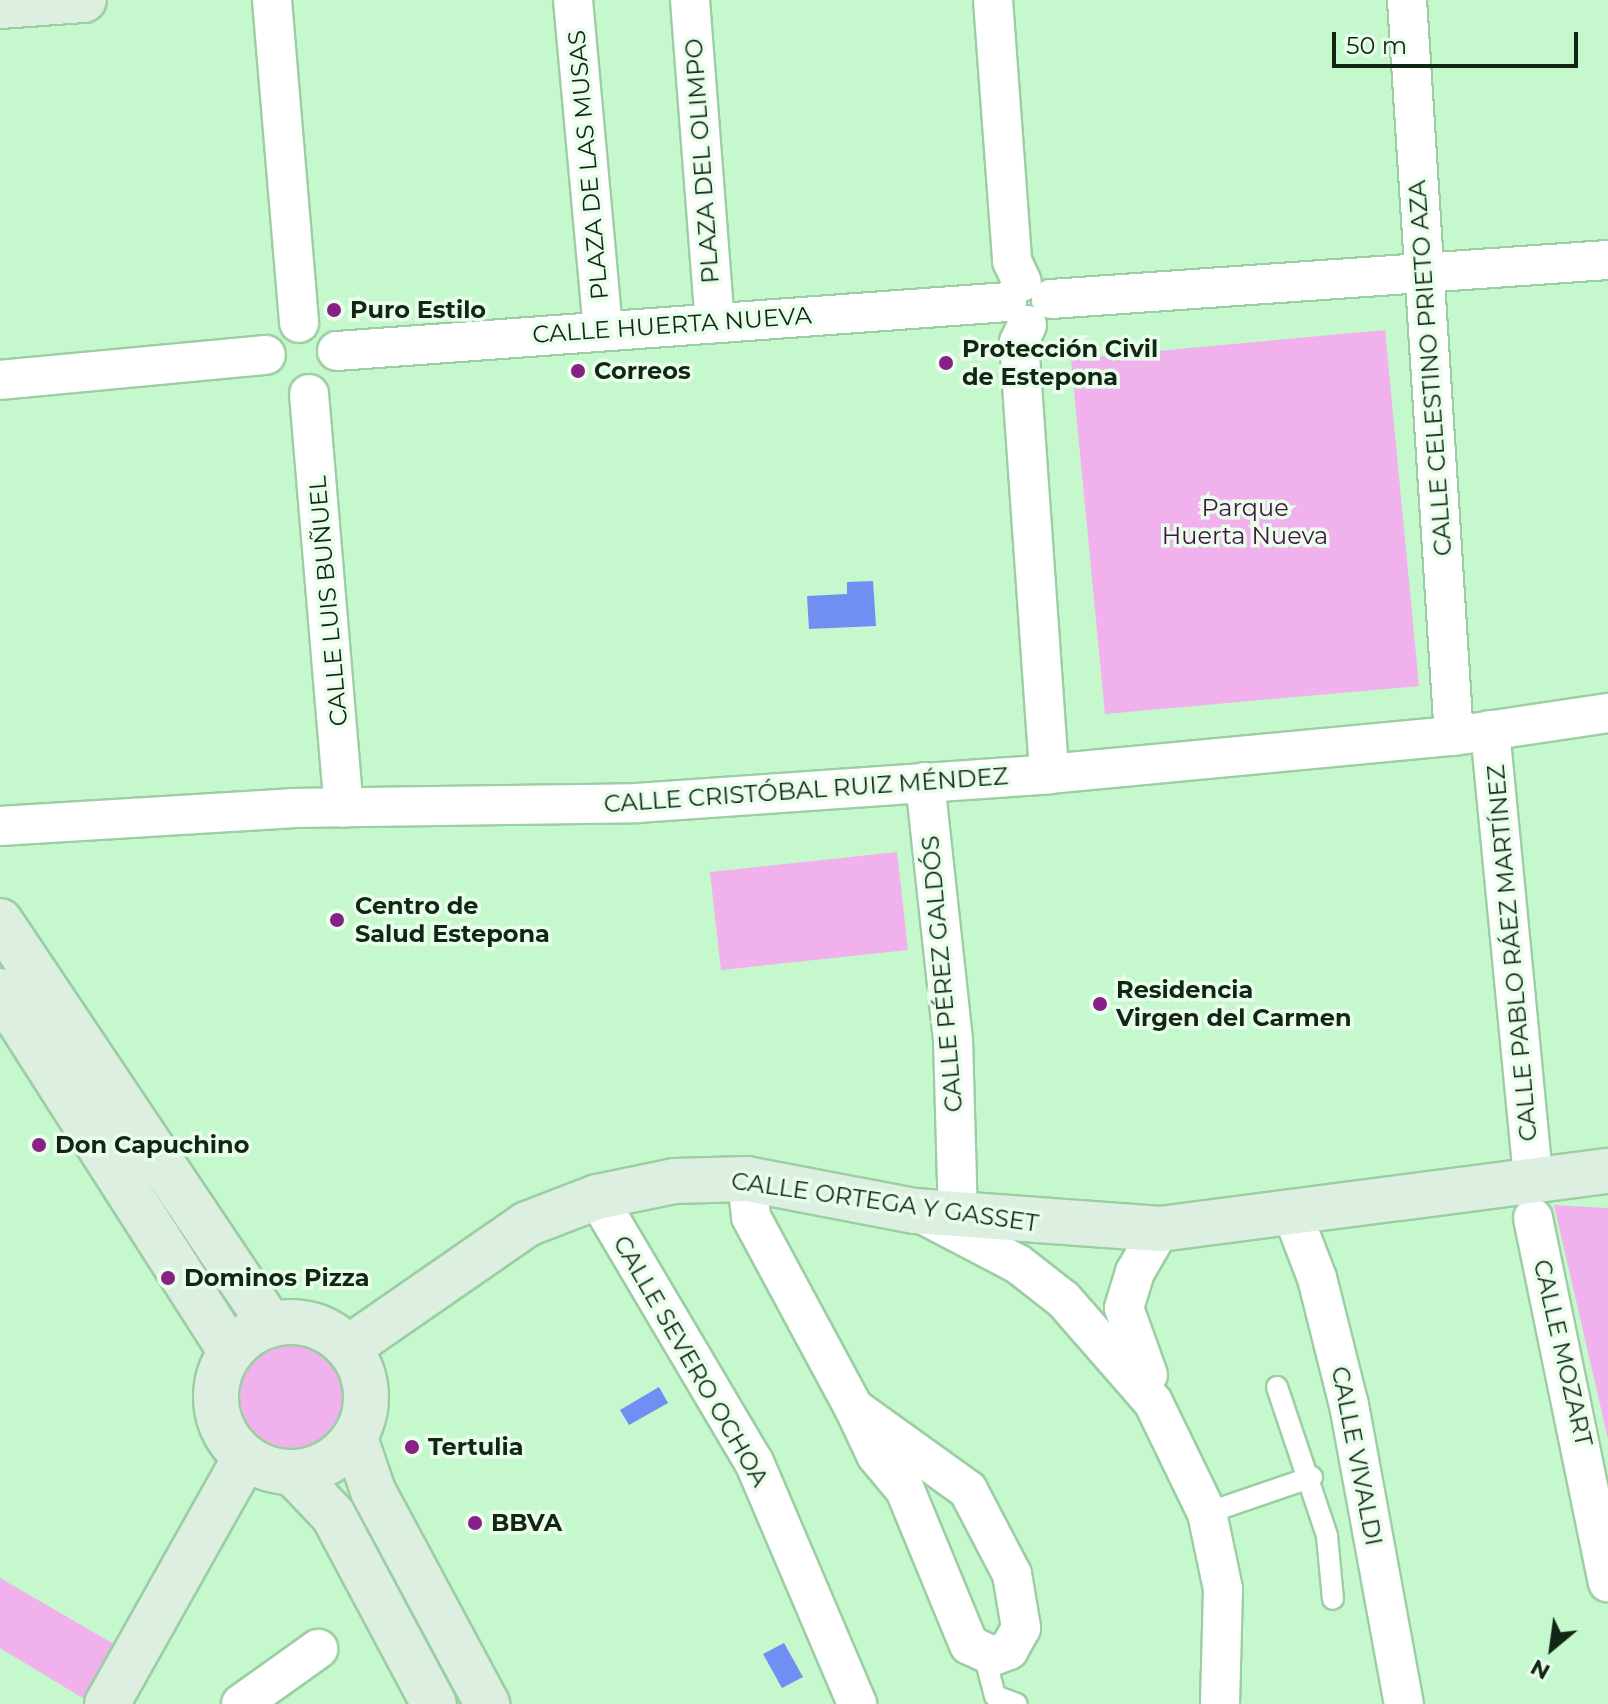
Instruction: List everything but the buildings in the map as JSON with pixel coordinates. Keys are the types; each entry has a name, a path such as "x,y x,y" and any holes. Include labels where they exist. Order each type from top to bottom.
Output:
{"main road":[{"path":"0,6 84,0"},
{"path":"0,921 270,1325"},
{"path":"0,991 230,1351"},
{"name":"CALLE ORTEGA Y GASSET","path":"348,1348 527,1224 597,1197 674,1181 747,1179 915,1211 1160,1229 1292,1213 1533,1175 1608,1171"},
{"path":"355,1438 318,1468 293,1473 245,1458 228,1441 215,1395 230,1351 270,1325 312,1325 348,1348 367,1392 355,1438 373,1491 487,1704"},
{"path":"107,1704 245,1458"},
{"path":"293,1473 333,1515 434,1704"}],"street":[{"path":"272,0 299,323"},
{"name":"PLAZA DE LAS MUSAS","path":"573,0 603,330"},
{"name":"PLAZA DEL OLIMPO","path":"690,0 715,323"},
{"path":"993,0 1012,261 1027,302 1019,342 1049,774"},
{"name":"CALLE CELESTINO PRIETO AZA","path":"1407,0 1421,273 1472,733"},
{"name":"CALLE HUERTA NUEVA","path":"337,351 1608,260"},
{"path":"299,323 319,327 337,351 332,378 309,394 273,381 266,355 276,332 299,323"},
{"path":"0,380 266,355"},
{"name":"CALLE LUIS BUÑUEL","path":"309,394 344,808"},
{"name":"CALLE CRISTÓBAL RUIZ MÉNDEZ","path":"0,826 344,808 638,803 1049,774 1472,733 1608,713"},
{"name":"CALLE PABLO RÁEZ MARTÍNEZ","path":"1472,733 1533,1175"},
{"name":"CALLE PÉREZ GALDÓS","path":"925,782 953,1039 958,1214"},
{"path":"747,1179 751,1217 876,1455 905,1490 969,1645 984,1654 1016,1644 1020,1615 1012,1574 968,1490 854,1408"},
{"name":"CALLE SEVERO OCHOA","path":"597,1197 754,1462 857,1704"},
{"path":"915,1211 1018,1264 1064,1300 1153,1402"},
{"name":"CALLE VIVALDI","path":"1292,1213 1317,1278 1349,1405 1404,1704"},
{"name":"CALLE MOZART","path":"1533,1218 1608,1582"},
{"path":"1160,1229 1135,1272 1124,1308 1153,1402 1207,1513 1223,1589 1220,1704"},
{"path":"905,1490 930,1479 968,1490"},
{"path":"241,1704 318,1649"}],"lane":[{"path":"1277,1387 1312,1477 1333,1599"},
{"path":"1207,1513 1312,1477"},
{"path":"984,1654 995,1696 1017,1704"}],"green space":[{"name":"Parque Huerta Nueva","path":"1385,330 1419,686 1105,714 1071,359"},
{"path":"897,852 908,950 721,970 710,872"},
{"path":"1554,1205 1608,1208 1608,1439"},
{"path":"291,1346 310,1350 327,1361 338,1378 342,1397 338,1416 327,1433 310,1444 291,1448 272,1444 255,1433 244,1416 240,1397 244,1378 255,1361 272,1350"},
{"path":"0,1578 119,1647 86,1700 0,1648"}],"water":[{"path":"873,581 876,626 809,629 807,596 847,594 847,582"},
{"path":"659,1387 668,1403 629,1425 620,1410"},
{"path":"784,1643 803,1677 782,1688 763,1654"}],"place":[{"name":"Puro Estilo","path":"334,310"},
{"name":"Protección Civil de Estepona","path":"946,363"},
{"name":"Correos","path":"578,371"},
{"name":"Centro de Salud Estepona","path":"337,920"},
{"name":"Residencia Virgen del Carmen","path":"1100,1004"},
{"name":"Don Capuchino","path":"39,1145"},
{"name":"Dominos Pizza","path":"168,1278"},
{"name":"Tertulia","path":"412,1447"},
{"name":"BBVA","path":"475,1523"}]}
